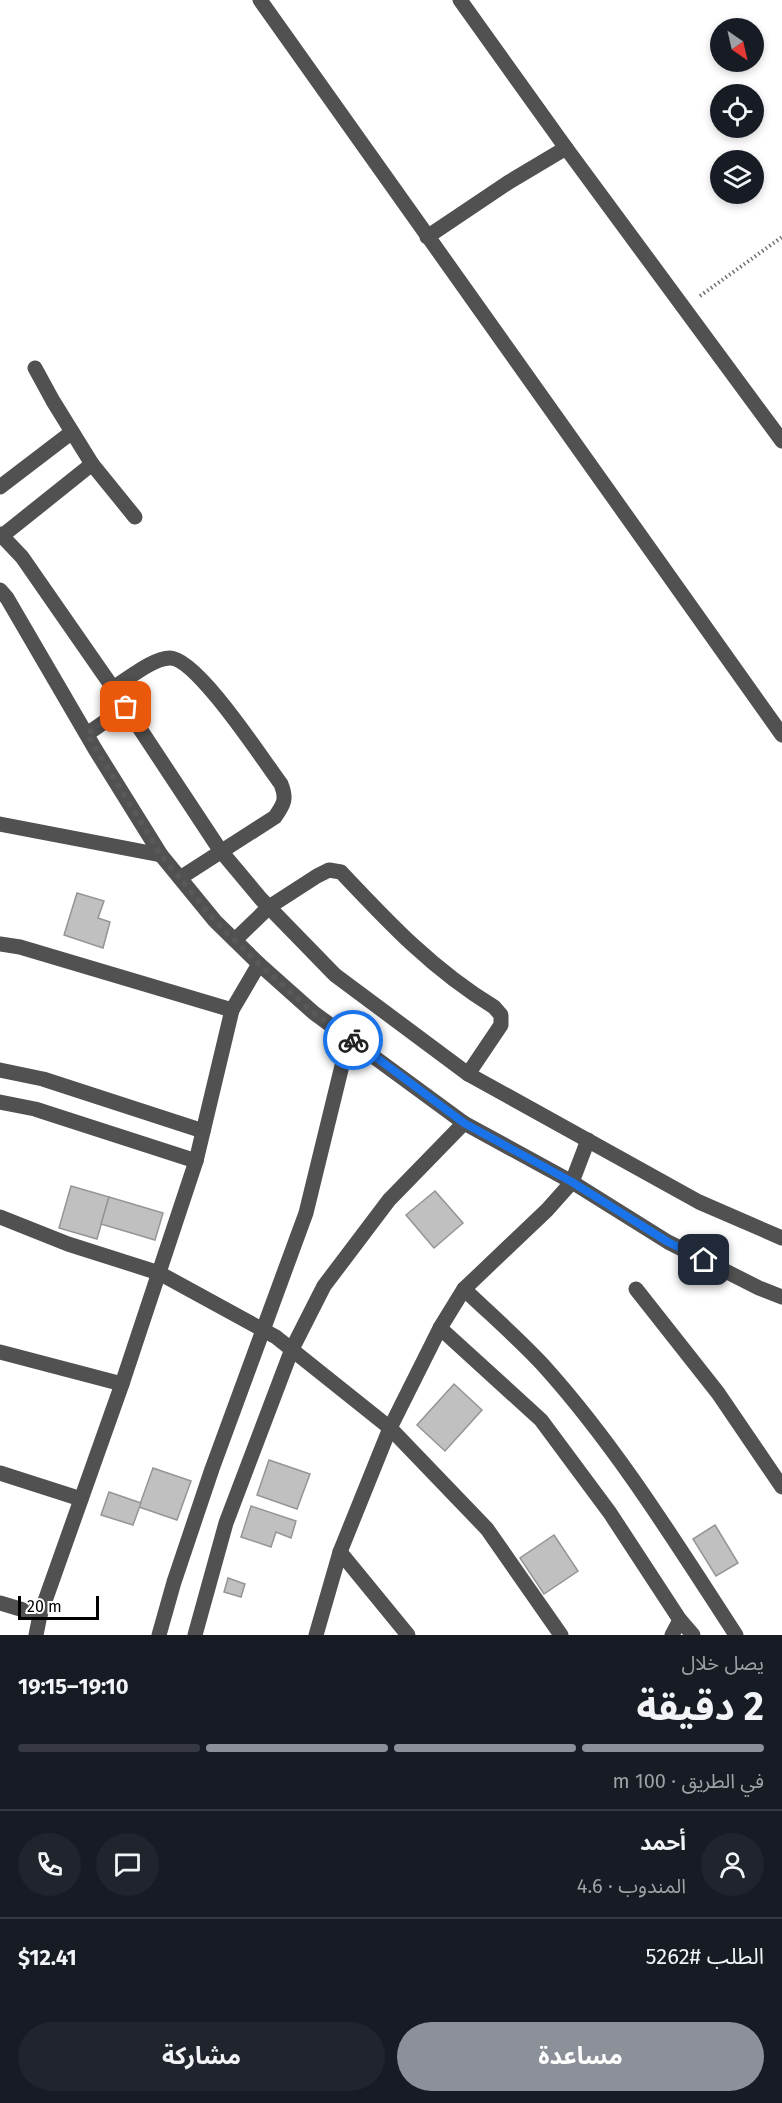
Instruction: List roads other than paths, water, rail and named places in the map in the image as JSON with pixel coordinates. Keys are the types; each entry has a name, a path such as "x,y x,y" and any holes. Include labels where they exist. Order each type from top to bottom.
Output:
{"street":[{"path":"260,0 782,735"},
{"path":"460,0 782,441"},
{"path":"427,237 509,182 566,148"},
{"path":"35,368 92,464 135,517"},
{"path":"0,487 72,432"},
{"path":"92,464 1,535 21,557 113,688 220,850 269,907 335,975 468,1074 699,1202 782,1238"},
{"path":"2,595 161,855 215,921 259,964 314,1013 464,1123 572,1182 668,1242 759,1288 782,1297"},
{"path":"113,688 160,659 172,658 183,663 209,686 281,784 285,795 284,804 275,817 220,850 180,878"},
{"path":"87,734 126,707"},
{"path":"0,824 161,855"},
{"path":"234,940 269,907 316,876 329,870 341,872 405,939 439,970 494,1007 501,1015 501,1025 468,1074"},
{"path":"0,944 20,947 232,1010"},
{"path":"36,1635 40,1615 122,1384 196,1161 232,1010 259,964"},
{"path":"159,1635 174,1582 212,1469 306,1213 349,1037"},
{"path":"0,1070 43,1079 203,1131"},
{"path":"0,1102 35,1110 196,1161"},
{"path":"195,1635 226,1523 292,1349 324,1286 389,1200 464,1123"},
{"path":"316,1635 340,1552 390,1428 440,1328 464,1288 547,1210 572,1182 588,1140"},
{"path":"0,1218 68,1244 159,1273 262,1329 292,1349 390,1428 487,1529 561,1635"},
{"path":"464,1288 542,1364 600,1434 668,1531 736,1635"},
{"path":"636,1289 718,1393 782,1487"},
{"path":"440,1328 541,1420 610,1513 680,1620 693,1635"},
{"path":"0,1352 122,1384"},
{"path":"0,1473 81,1499"},
{"path":"340,1552 408,1635"},
{"path":"0,1603 40,1615"},
{"path":"672,1635 680,1620"}]}
